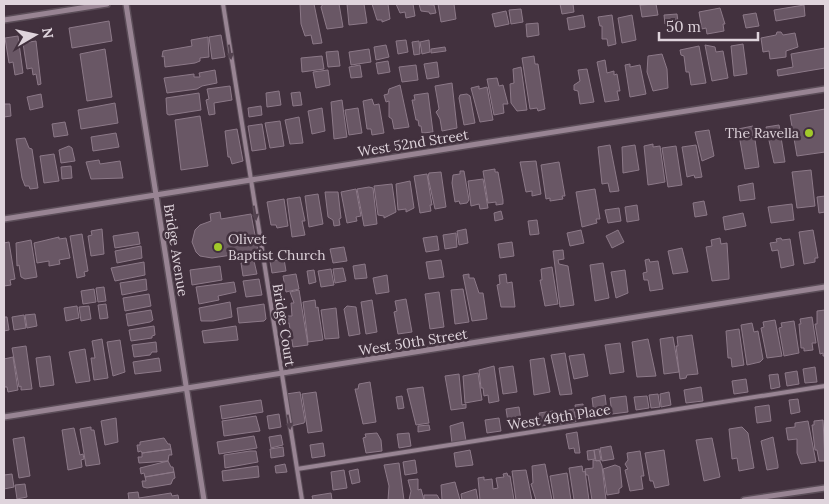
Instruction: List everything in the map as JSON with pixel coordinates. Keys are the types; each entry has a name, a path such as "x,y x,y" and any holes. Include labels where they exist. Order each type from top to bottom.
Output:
{"street":[{"path":"4,20 107,4"},
{"name":"Bridge Avenue","path":"126,4 204,500"},
{"name":"West 52nd Street","path":"4,219 825,89"},
{"name":"West 50th Street","path":"4,417 825,287"},
{"path":"744,500 825,488"}],"lane":[{"name":"Bridge Court","path":"223,4 280,374 302,500"},
{"name":"West 49th Place","path":"296,469 825,386"}],"building":[{"path":"300,4 314,4 322,43 313,44 311,35 305,36 301,24"},
{"path":"323,4 339,4 343,27 327,29 321,7"},
{"path":"347,4 364,4 367,23 349,25"},
{"path":"372,4 388,4 390,19 382,22 382,20 377,20"},
{"path":"396,4 413,4 415,16 406,18 405,12 400,13"},
{"path":"419,4 434,5 436,13 430,14 429,12 421,11"},
{"path":"438,4 454,4 456,19 441,22"},
{"path":"560,4 573,4 574,12 562,14"},
{"path":"656,4 658,15 642,17 640,5"},
{"path":"804,5 805,16 776,21 774,10"},
{"path":"720,8 725,24 723,24 724,31 707,34 706,28 702,29 699,12"},
{"path":"521,9 523,22 511,24 509,10"},
{"path":"506,11 509,24 495,27 492,14"},
{"path":"756,13 759,26 746,28 743,15"},
{"path":"677,14 678,22 665,24 664,15"},
{"path":"583,15 585,27 569,30 567,18"},
{"path":"612,15 616,44 608,46 607,39 602,39 602,26 600,26 598,17"},
{"path":"632,15 636,40 622,43 618,18"},
{"path":"109,21 112,41 72,48 69,28"},
{"path":"538,23 539,35 527,37 526,24"},
{"path":"777,32 781,32 783,35 795,33 798,47 786,51 786,57 770,59 769,51 763,52 761,38 776,35"},
{"path":"221,35 225,57 212,59 209,37"},
{"path":"18,36 23,73 15,75 13,62 9,63 5,38"},
{"path":"208,37 209,57 200,58 200,61 195,63 165,67 164,56 162,57 163,51 192,46 191,40"},
{"path":"406,40 408,52 398,54 396,41"},
{"path":"429,40 430,52 422,54 420,42"},
{"path":"36,41 41,84 38,85 36,74 33,75 32,68 27,69 23,43"},
{"path":"419,41 420,54 414,55 412,42"},
{"path":"743,44 747,74 734,76 731,46"},
{"path":"386,45 389,57 376,60 374,47"},
{"path":"705,45 715,47 716,52 723,51 728,78 712,81"},
{"path":"699,46 706,83 691,85 689,72 686,72 684,56 681,55 680,50"},
{"path":"445,47 446,51 431,53 431,49"},
{"path":"825,48 825,68 778,76 777,70 793,67 791,54"},
{"path":"105,49 112,97 87,101 80,54"},
{"path":"369,49 371,62 351,65 349,52"},
{"path":"338,51 340,66 328,67 326,52"},
{"path":"662,54 667,69 668,88 653,91 647,72 648,56"},
{"path":"322,56 324,69 302,72 301,58"},
{"path":"534,56 535,64 538,64 545,109 538,111 537,108 530,109 522,58"},
{"path":"605,60 607,73 614,71 614,75 617,74 620,91 617,91 619,100 605,102 597,62"},
{"path":"388,61 390,72 378,74 376,63"},
{"path":"437,62 439,77 427,79 424,64"},
{"path":"630,64 630,67 640,65 646,94 630,97 625,65"},
{"path":"360,65 362,77 351,78 349,67"},
{"path":"416,65 418,80 402,82 399,67"},
{"path":"521,67 527,110 517,111 511,103 510,84 514,83 513,69"},
{"path":"587,69 594,102 580,104 578,91 574,90 574,85 580,81 578,70"},
{"path":"215,70 217,83 197,89 167,93 164,78 194,74 194,77 200,77 199,73"},
{"path":"328,70 330,85 316,88 313,72"},
{"path":"497,78 499,86 503,85 508,104 503,104 504,113 494,115 487,79"},
{"path":"452,83 457,128 442,131 440,119 436,112 439,109 435,86"},
{"path":"400,85 409,127 394,129 392,119 389,117 389,101 386,102 384,95 388,94 389,89"},
{"path":"230,86 232,100 214,103 215,114 209,115 206,100 209,99 207,89"},
{"path":"479,86 479,89 487,87 493,120 480,122 471,88"},
{"path":"279,91 281,105 267,107 266,93"},
{"path":"300,92 302,105 293,106 291,93"},
{"path":"199,93 201,110 167,114 166,98"},
{"path":"428,93 433,132 422,133 421,126 419,126 418,120 416,120 412,100 415,100 414,95"},
{"path":"41,94 43,107 30,110 27,97"},
{"path":"467,94 470,96 475,123 464,125 459,98 460,95"},
{"path":"372,99 374,105 379,104 384,133 372,135 371,129 367,129 363,101"},
{"path":"342,100 347,137 334,139 331,102"},
{"path":"115,103 118,123 81,129 78,110"},
{"path":"4,104 10,104 11,116 4,117"},
{"path":"261,106 262,115 249,117 248,108"},
{"path":"322,108 325,131 312,134 308,111"},
{"path":"358,108 362,133 349,135 345,110"},
{"name":"The Ravella","path":"825,109 825,152 797,156 790,115"},
{"path":"200,116 208,166 181,170 175,120"},
{"path":"299,117 303,143 290,144 285,120"},
{"path":"280,121 284,146 270,148 265,123"},
{"path":"65,122 68,135 54,137 52,124"},
{"path":"262,124 266,149 252,151 248,126"},
{"path":"779,125 785,162 774,163 766,127"},
{"path":"753,126 759,167 745,169 738,129"},
{"path":"237,129 243,161 232,164 230,157 228,157 225,131"},
{"path":"709,130 714,156 702,161 695,132"},
{"path":"116,133 119,147 93,151 91,137"},
{"path":"25,138 29,148 32,149 38,188 30,189 29,186 25,186 22,178 16,139"},
{"path":"653,144 653,147 660,146 665,182 648,185 644,146"},
{"path":"610,145 619,191 610,192 608,183 602,184 598,147"},
{"path":"635,145 639,170 623,173 622,147"},
{"path":"696,145 702,177 695,178 694,175 687,177 682,147"},
{"path":"69,146 72,148 75,161 61,163 59,150"},
{"path":"676,146 682,185 668,187 662,148"},
{"path":"54,154 59,181 44,183 40,156"},
{"path":"99,160 100,164 120,161 123,178 91,179 86,162"},
{"path":"536,161 541,194 532,196 532,191 526,192 520,162"},
{"path":"559,162 565,196 562,196 563,199 550,201 550,198 546,199 541,165"},
{"path":"71,166 72,178 62,179 61,167"},
{"path":"495,169 495,172 498,172 503,200 503,204 496,205 496,202 488,203 483,171"},
{"path":"811,170 815,206 797,208 792,172"},
{"path":"460,171 464,171 469,200 467,203 460,204 459,201 455,202 452,183 453,175 460,174"},
{"path":"441,172 446,207 435,209 428,177 429,173"},
{"path":"427,174 432,205 430,205 431,211 420,213 414,176"},
{"path":"483,179 488,208 480,209 479,204 471,206 468,181"},
{"path":"410,181 414,208 406,212 406,209 398,210 396,184"},
{"path":"753,183 755,199 740,201 738,186"},
{"path":"392,184 396,212 384,218 384,216 378,215 374,186"},
{"path":"373,188 377,224 364,226 357,189"},
{"path":"356,189 361,216 356,217 357,221 347,223 341,192"},
{"path":"595,189 600,219 596,219 597,223 582,227 576,192"},
{"path":"325,192 338,192 340,225 334,226 333,220 328,217"},
{"path":"318,194 323,224 309,227 305,196"},
{"path":"825,196 825,212 819,213 817,197"},
{"path":"300,197 305,221 302,221 305,235 292,237 287,199"},
{"path":"284,199 288,226 277,228 276,225 271,225 267,202"},
{"path":"704,201 707,215 695,217 693,203"},
{"path":"792,204 794,220 771,223 768,207"},
{"path":"637,205 639,220 627,222 625,207"},
{"path":"619,208 621,221 608,223 605,210"},
{"path":"501,211 503,219 495,221 494,213"},
{"path":"220,212 221,219 251,214 258,251 212,258 200,256 196,252 192,242 195,230 200,225 211,221 210,214"},
{"path":"743,213 746,226 725,230 723,217"},
{"path":"537,220 539,234 530,235 528,221"},
{"path":"102,229 104,254 91,256 88,236 92,235 91,231"},
{"path":"466,229 468,243 459,245 457,231"},
{"path":"581,230 584,243 570,246 567,233"},
{"path":"618,230 624,242 612,248 606,236"},
{"path":"813,230 818,258 815,258 815,262 804,264 799,232"},
{"path":"138,232 140,244 115,248 113,236"},
{"path":"456,233 457,247 445,249 443,235"},
{"path":"82,234 88,271 84,272 85,276 77,278 70,236"},
{"path":"437,236 439,250 426,252 423,238"},
{"path":"59,237 59,239 66,238 70,258 59,260 60,264 49,266 49,261 37,263 34,243"},
{"path":"720,238 721,244 727,243 729,279 712,281 706,247 712,246 711,240"},
{"path":"781,238 782,240 790,239 794,265 781,268 778,250 772,251 770,243 777,242 776,239"},
{"path":"31,240 37,277 25,279 21,277 19,265 17,266 16,243"},
{"path":"9,242 15,279 10,280 11,285 4,286 4,243"},
{"path":"512,242 514,256 500,258 498,244"},
{"path":"141,246 142,258 117,263 115,251"},
{"path":"344,247 347,261 333,263 330,249"},
{"path":"682,248 688,272 673,274 668,251"},
{"path":"563,250 564,259 558,260 559,264 568,266 574,305 560,307 553,251"},
{"path":"284,259 286,271 272,273 270,261"},
{"path":"649,259 650,262 658,261 663,289 650,291 648,280 644,280 643,273 647,272 645,260"},
{"path":"441,260 444,277 429,279 426,262"},
{"path":"254,261 257,274 243,276 241,263"},
{"path":"144,262 145,275 115,281 111,268"},
{"path":"603,263 609,298 595,301 590,265"},
{"path":"365,264 367,278 355,279 353,266"},
{"path":"220,266 222,280 192,285 190,270"},
{"path":"552,267 558,304 545,306 540,280 542,280 541,269"},
{"path":"343,268 346,281 335,283 333,269"},
{"path":"331,269 334,285 321,287 318,271"},
{"path":"314,270 316,282 309,284 307,271"},
{"path":"625,270 628,293 616,298 611,272"},
{"path":"296,274 299,289 286,292 283,276"},
{"path":"469,274 469,278 474,278 479,293 483,293 487,319 472,321 463,275"},
{"path":"506,274 507,283 512,282 515,307 501,307 497,285 500,284 499,275"},
{"path":"387,275 389,292 376,294 373,278"},
{"path":"146,279 147,290 122,295 120,283"},
{"path":"259,279 262,295 246,297 243,281"},
{"path":"234,282 236,292 218,296 219,300 199,304 196,287"},
{"path":"104,287 106,301 98,302 96,288"},
{"path":"94,289 96,302 83,304 81,291"},
{"path":"463,289 469,322 455,324 451,290"},
{"path":"299,290 308,345 293,347 286,316 292,316 291,303 294,303 290,292"},
{"path":"439,292 444,327 430,329 425,294"},
{"path":"149,294 151,306 125,311 123,298"},
{"path":"406,299 412,332 398,334 394,312 397,311 395,301"},
{"path":"315,300 316,308 318,307 323,340 308,342 303,302"},
{"path":"372,300 377,332 366,334 361,302"},
{"path":"230,302 232,317 213,321 201,321 199,308"},
{"path":"106,304 108,318 100,319 98,305"},
{"path":"264,304 266,319 264,321 239,323 237,308"},
{"path":"77,306 79,318 66,321 64,308"},
{"path":"89,306 91,319 81,321 79,307"},
{"path":"347,306 356,307 360,334 349,336 344,309"},
{"path":"336,308 339,338 325,339 321,310"},
{"path":"151,310 153,320 128,326 126,314"},
{"path":"825,310 825,356 823,356 823,353 820,354 815,324 817,324 817,311"},
{"path":"35,314 37,326 27,328 25,315"},
{"path":"24,315 26,328 14,330 12,317"},
{"path":"4,317 7,317 9,330 4,331"},
{"path":"812,317 816,343 812,343 813,350 804,351 804,348 801,348 800,319"},
{"path":"775,320 782,356 767,358 761,328 764,327 763,322"},
{"path":"794,321 799,353 784,356 779,328 782,327 781,323"},
{"path":"752,323 754,332 758,331 763,359 760,362 747,365 741,325"},
{"path":"154,326 155,335 152,338 131,341 129,330"},
{"path":"236,326 238,340 204,343 202,331"},
{"path":"739,329 744,365 732,367 731,358 728,358 726,331"},
{"path":"692,335 698,374 687,375 686,378 680,379 676,346 678,346 677,337"},
{"path":"673,337 679,372 664,374 660,339"},
{"path":"102,339 108,378 94,380 91,358 95,358 92,341"},
{"path":"648,339 656,376 637,377 632,342"},
{"path":"120,340 125,372 113,376 107,342"},
{"path":"156,342 157,352 134,357 132,345"},
{"path":"620,343 624,372 610,374 605,345"},
{"path":"26,346 32,389 21,390 12,348"},
{"path":"85,349 90,381 76,383 69,352"},
{"path":"565,353 572,394 560,395 551,355"},
{"path":"584,354 588,376 574,379 569,356"},
{"path":"50,356 54,385 40,387 36,358"},
{"path":"13,357 18,390 8,392 7,387 4,387 4,359"},
{"path":"159,358 161,371 135,374 133,362"},
{"path":"544,358 550,392 534,395 530,360"},
{"path":"494,366 499,401 489,403 488,395 484,396 483,388 481,388 479,370"},
{"path":"513,366 517,392 503,394 499,368"},
{"path":"815,367 817,382 805,383 803,369"},
{"path":"797,371 799,384 787,386 785,373"},
{"path":"478,373 482,400 465,403 463,376"},
{"path":"459,374 462,405 466,404 466,408 451,410 445,376"},
{"path":"778,374 780,387 771,389 769,375"},
{"path":"746,379 748,392 734,394 732,381"},
{"path":"370,382 376,422 363,424 355,389 358,389 359,384"},
{"path":"423,387 429,423 416,425 407,389"},
{"path":"701,387 703,401 686,403 684,390"},
{"path":"300,392 305,421 304,423 291,426 286,394"},
{"path":"316,392 322,431 308,433 302,394"},
{"path":"669,392 671,405 661,407 660,394"},
{"path":"658,394 660,407 651,408 649,395"},
{"path":"605,395 607,412 594,414 592,398"},
{"path":"402,396 404,408 398,409 396,397"},
{"path":"626,396 628,412 612,414 610,398"},
{"path":"647,396 649,408 636,410 634,397"},
{"path":"798,399 800,412 791,414 789,400"},
{"path":"261,400 263,412 222,419 220,406"},
{"path":"583,404 585,417 577,418 575,405"},
{"path":"769,405 771,421 757,423 755,407"},
{"path":"519,407 521,420 508,422 506,409"},
{"path":"574,409 576,422 561,425 559,412"},
{"path":"553,411 555,424 541,426 539,413"},
{"path":"279,414 281,427 269,429 267,416"},
{"path":"256,416 260,431 224,436 222,421"},
{"path":"116,418 118,442 105,445 101,421"},
{"path":"499,418 501,431 487,433 485,420"},
{"path":"823,420 825,461 819,461 817,450 815,450 812,425 814,425 814,421"},
{"path":"808,421 816,462 801,464 797,453 797,439 788,440 786,428 795,427 795,423"},
{"path":"463,422 466,441 452,443 450,426"},
{"path":"429,425 430,430 418,432 418,426"},
{"path":"91,427 91,430 94,430 100,464 86,466 80,429"},
{"path":"742,427 748,433 754,468 739,471 737,458 732,459 729,429"},
{"path":"74,428 80,455 83,454 84,459 81,460 82,467 68,470 62,430"},
{"path":"577,432 580,453 575,453 574,448 569,449 566,434"},
{"path":"377,433 381,440 382,451 366,453 363,438 366,437 365,434"},
{"path":"409,433 411,446 399,448 397,434"},
{"path":"281,435 283,445 271,448 269,437"},
{"path":"254,436 257,448 219,454 217,442"},
{"path":"24,437 30,476 19,478 13,439"},
{"path":"773,437 778,468 767,470 761,441"},
{"path":"164,438 170,444 171,449 138,452 137,445 140,445 140,442"},
{"path":"712,438 720,477 704,481 696,440"},
{"path":"323,443 325,456 312,458 310,445"},
{"path":"611,446 614,459 602,461 600,448"},
{"path":"283,447 284,456 271,458 270,449"},
{"path":"171,449 172,455 169,455 168,461 139,463 138,457 142,457 142,453"},
{"path":"599,449 601,460 596,461 594,450"},
{"path":"470,450 473,465 456,467 454,453"},
{"path":"594,450 595,459 588,460 587,451"},
{"path":"664,450 669,485 655,488 653,481 650,481 645,453"},
{"path":"256,451 258,462 225,468 224,455"},
{"path":"640,451 644,476 641,476 643,489 630,491 625,470 628,469 625,464 628,460 627,453"},
{"path":"415,460 417,473 405,475 403,462"},
{"path":"593,460 600,461 602,466 606,500 592,500 588,475 586,475 585,469 593,468"},
{"path":"168,461 171,467 173,467 174,472 145,477 144,473 141,474 140,468"},
{"path":"399,463 404,500 388,500 389,486 384,465"},
{"path":"285,464 287,472 276,473 275,466"},
{"path":"545,464 552,500 536,500 531,484 533,483 532,466"},
{"path":"615,465 620,467 622,487 619,489 619,493 607,495 603,469"},
{"path":"258,466 259,477 223,481 222,471"},
{"path":"582,466 583,472 585,471 589,500 574,500 569,468"},
{"path":"358,469 360,482 352,484 349,471"},
{"path":"344,470 347,488 333,490 331,472"},
{"path":"526,470 532,500 516,500 512,471"},
{"path":"174,472 175,478 171,484 143,487 142,481 146,481 145,477"},
{"path":"507,473 510,476 514,500 480,500 478,478 484,477 484,480 492,479 493,489 498,488 496,478 504,477 503,474"},
{"path":"567,473 571,500 554,500 550,476"},
{"path":"12,474 14,487 4,489 4,475"},
{"path":"418,479 418,490 421,489 424,500 409,500 411,491 408,480"},
{"path":"455,482 460,500 442,500 441,485"},
{"path":"25,484 27,497 17,499 15,485"},
{"path":"476,489 478,500 462,500 461,494"},
{"path":"138,492 139,498 171,493 172,496 178,495 179,500 129,500 128,493"},
{"path":"331,493 332,500 313,500 312,496"},
{"path":"424,495 437,495 440,500 424,500"}],"place":[{"name":"The Ravella","path":"809,133"},
{"name":"Olivet Baptist Church","path":"218,247"}]}
